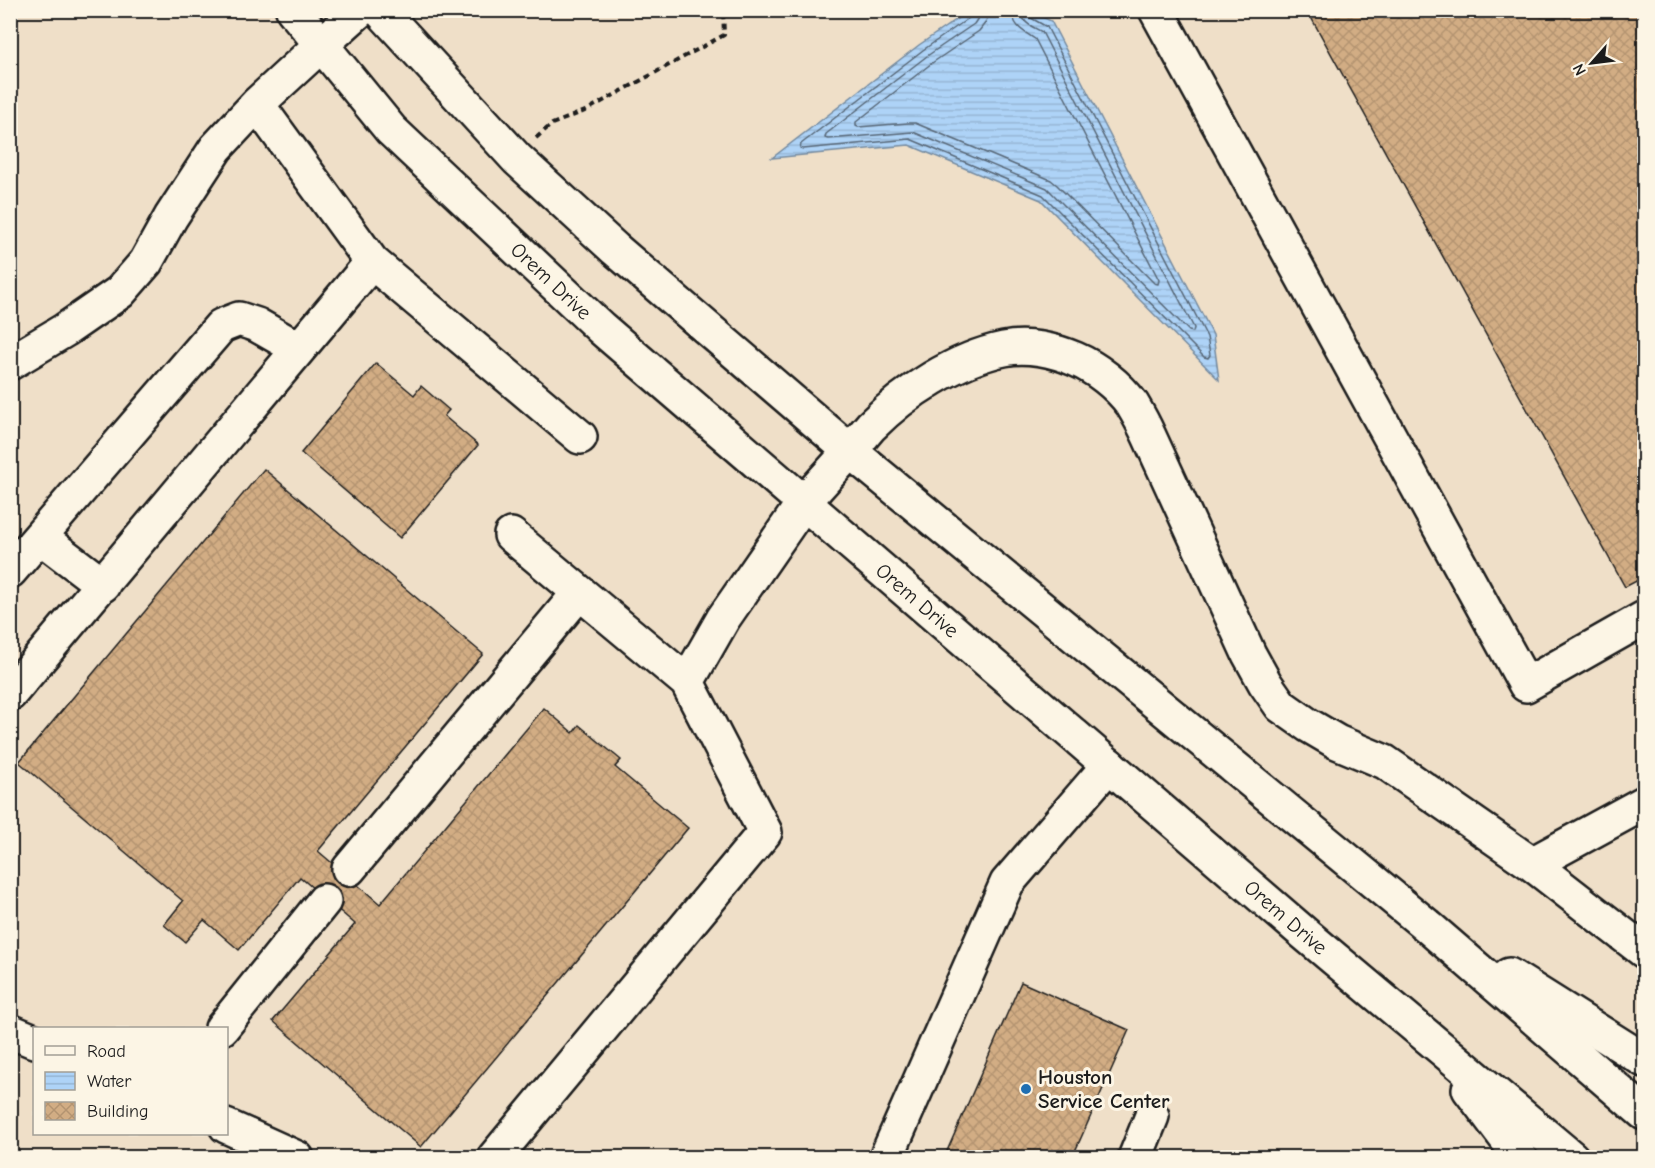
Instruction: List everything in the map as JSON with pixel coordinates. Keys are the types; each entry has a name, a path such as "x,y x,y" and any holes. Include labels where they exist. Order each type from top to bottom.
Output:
{"main road":[{"name":"Orem Drive","path":"293,10 391,130 601,328 1305,934 1572,1158"},
{"path":"10,363 65,330 120,292 146,262 171,217 216,148 257,104 360,10"},
{"path":"380,10 518,159 615,249 850,451 1425,924 1644,1113"},
{"path":"1156,10 1526,685 1644,618"},
{"path":"257,104 372,262 580,437"},
{"path":"10,694 372,262"},
{"path":"10,571 221,326 239,319 299,349"},
{"path":"687,682 723,619 804,502 871,426 930,380 971,360 1005,349 1033,348 1059,352 1090,366 1114,385 1131,403 1149,436 1249,654 1281,706 1337,742 1385,762 1532,864 1644,951"},
{"path":"494,1158 765,832 687,682 511,535"},
{"path":"40,537 103,585"},
{"path":"349,869 579,593"},
{"path":"886,1158 1007,883 1109,765"},
{"path":"1532,864 1644,803"},
{"path":"224,1027 324,901"},
{"path":"1425,924 1644,1060"},
{"path":"10,1031 33,1041"},
{"path":"1436,1044 1521,1158"},
{"path":"1135,1158 1152,1116"},
{"path":"228,1127 297,1158"}],"path":[{"path":"518,159 552,124 585,111 724,35 723,10"}],"shaded area":[{"path":"10,11 1644,11 1644,1157 11,1157"}],"water":[{"path":"969,11 1029,11 1051,21 1213,335 1219,380 1041,200 909,145 772,158 919,45"}],"building":[{"path":"1307,10 1644,10 1644,577 1625,587"},
{"path":"376,363 414,395 421,386 449,410 444,416 478,445 400,538 301,453"},
{"path":"264,469 483,654 318,851 380,904 544,708 573,733 579,725 621,760 615,767 688,828 421,1147 273,1021 355,924 300,877 239,950 204,920 185,942 164,925 183,901 19,762"},
{"path":"1021,982 1129,1030 1072,1158 944,1158"}],"place":[{"name":"Houston Service Center","path":"1026,1089"}]}
